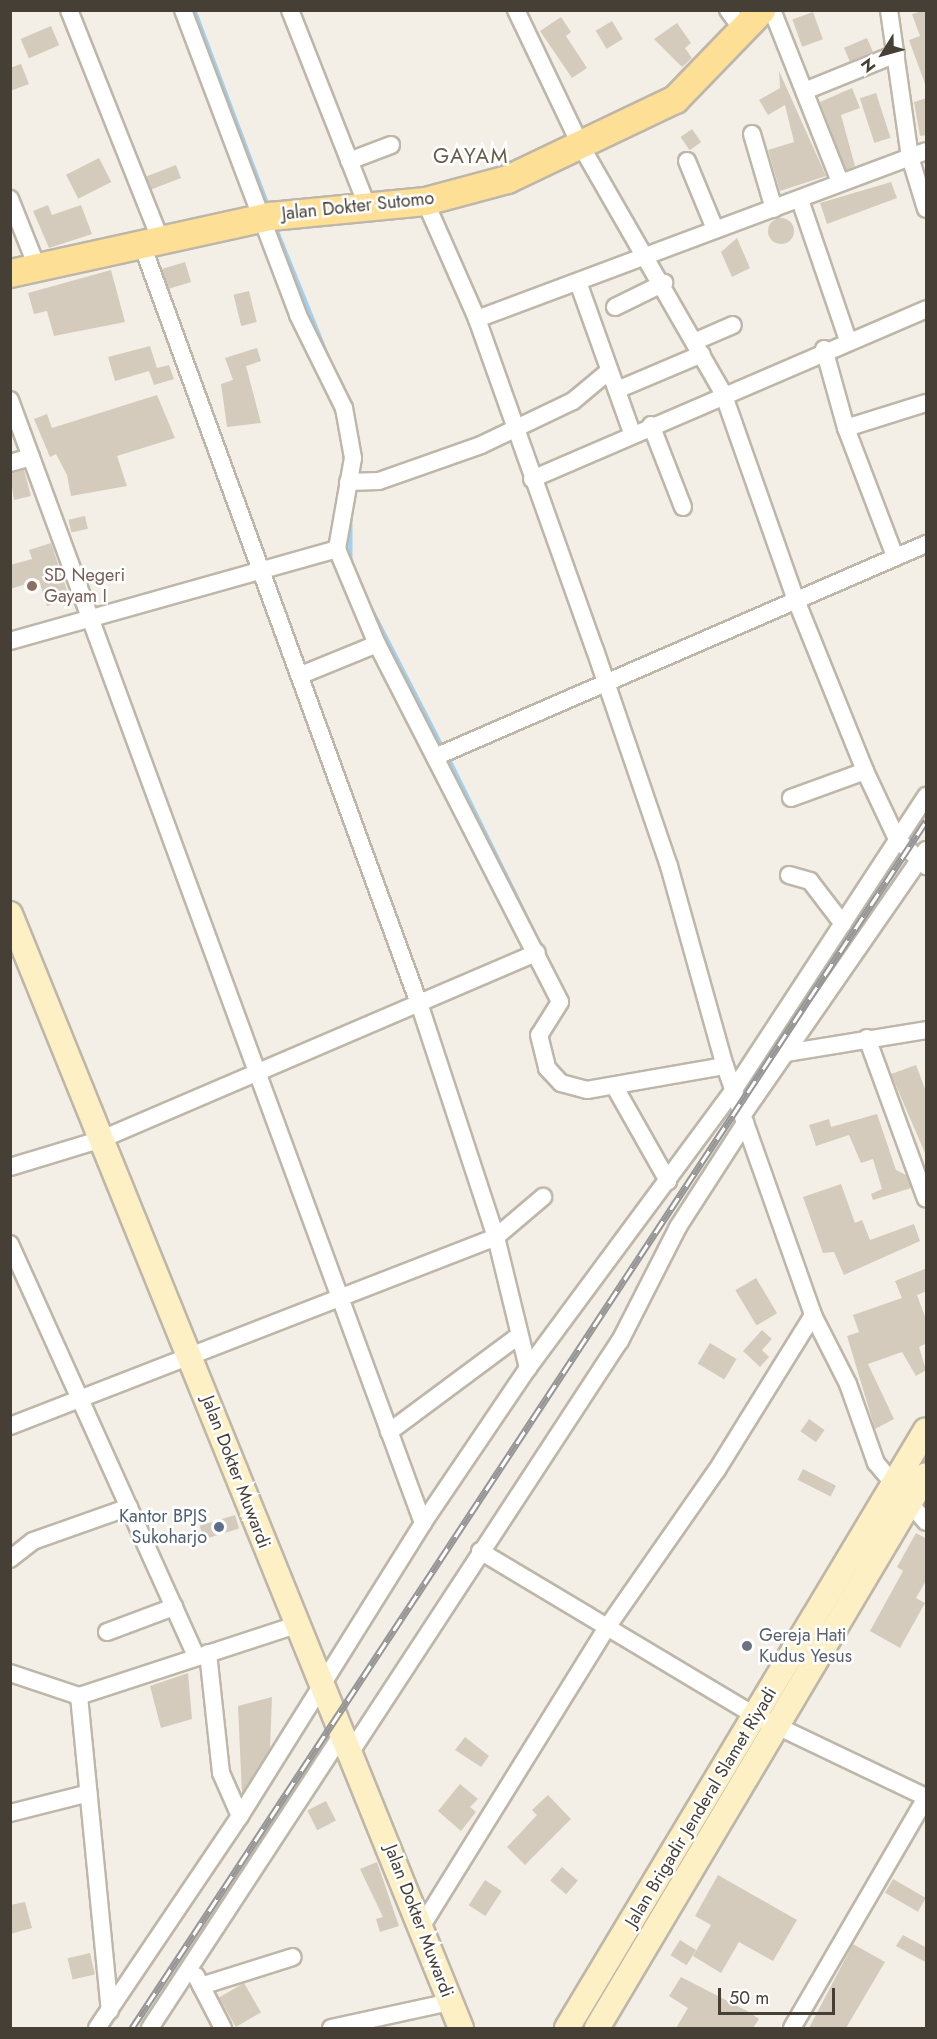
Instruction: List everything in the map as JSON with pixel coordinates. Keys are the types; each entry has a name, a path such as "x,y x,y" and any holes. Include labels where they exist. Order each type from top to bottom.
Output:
{"main road":[{"name":"Jalan Dokter Sutomo","path":"10,273 264,218 367,205 425,201 507,179 581,146 675,99 743,16"},
{"name":"Jalan Dokter Muwardi","path":"10,914 191,1356 296,1625 322,1678 423,1924 461,2028"},
{"name":"Jalan Brigadir Jenderal Slamet Riyadi","path":"567,2028 766,1721 818,1635 901,1496 927,1430"},
{"name":"Jalan Brigadir Jenderal Slamet Riyadi","path":"901,1496 927,1475"},
{"name":"Jalan Brigadir Jenderal Slamet Riyadi","path":"597,2028 766,1721"}],"street":[{"path":"69,10 262,566 420,1006 496,1237 517,1337 528,1368"},
{"path":"183,10 264,218 298,315 344,408 353,446 354,483 338,549 377,644 441,754 561,1002 539,1035 547,1068 561,1083 587,1090 616,1089 725,1066"},
{"path":"150,2028 190,1965 480,1551 620,1341 678,1227 744,1118 786,1053 925,857 897,839 865,771 796,600 723,393 648,255 581,146 516,10"},
{"path":"772,10 807,90 840,182"},
{"path":"889,10 910,157 927,209"},
{"path":"291,11 367,205"},
{"path":"807,90 896,54"},
{"path":"752,134 774,209"},
{"path":"349,161 391,145"},
{"path":"477,319 927,151"},
{"path":"687,161 715,229"},
{"path":"10,199 37,267"},
{"path":"800,200 848,340"},
{"path":"425,201 477,319 669,866 725,1066 735,1088 813,1315 848,1384 876,1463 901,1496 927,1522"},
{"path":"578,282 632,434"},
{"path":"615,307 664,283"},
{"path":"532,478 824,349 927,309"},
{"path":"617,390 699,348 733,325"},
{"path":"824,349 846,428 895,556"},
{"path":"354,483 412,471 515,429 573,400 609,371"},
{"path":"10,400 423,1523"},
{"path":"846,428 927,403"},
{"path":"651,425 683,507"},
{"path":"10,463 31,457"},
{"path":"441,754 604,681 927,544"},
{"path":"10,640 262,566 338,549"},
{"path":"301,675 377,644"},
{"path":"791,798 865,771"},
{"path":"97,2028 240,1816 322,1678 423,1523 528,1368 735,1088 927,796"},
{"path":"789,875 810,881 843,924"},
{"path":"10,1167 102,1138 420,1006 537,953"},
{"path":"786,1053 927,1030"},
{"path":"867,1038 927,1198"},
{"path":"616,1089 668,1181"},
{"path":"10,1426 496,1237 543,1197"},
{"path":"10,1244 174,1607 202,1654 221,1773 240,1816"},
{"path":"423,1924 608,1626 717,1470 813,1315"},
{"path":"389,1431 517,1337"},
{"path":"10,1559 33,1540 129,1507"},
{"path":"480,1551 766,1721 927,1797 792,2028"},
{"path":"107,1632 174,1607"},
{"path":"10,1672 79,1696 296,1625"},
{"path":"79,1696 110,2010"},
{"path":"10,1813 88,1793"},
{"path":"201,1986 293,1958"},
{"path":"190,1965 223,2028"},
{"path":"331,2028 450,2002"}],"building":[{"path":"927,10 927,84 925,84 909,40 920,36 912,14"},
{"path":"813,12 823,39 802,47 792,20"},
{"path":"561,17 571,32 566,36 587,68 572,78 540,31"},
{"path":"612,21 623,39 607,49 596,31"},
{"path":"677,23 691,43 685,48 692,58 682,67 654,39"},
{"path":"51,26 59,45 29,58 21,39"},
{"path":"867,38 873,52 850,62 844,48"},
{"path":"21,64 29,84 10,91 10,68"},
{"path":"779,71 826,176 780,191 768,150 794,142 785,105 768,115 759,100 780,88"},
{"path":"852,88 860,108 841,115 855,166 846,170 820,102"},
{"path":"876,93 891,138 874,143 860,98"},
{"path":"927,98 927,135 920,136 914,102"},
{"path":"692,129 701,142 690,150 681,137"},
{"path":"99,158 111,182 78,199 66,175"},
{"path":"176,165 181,178 151,190 146,176"},
{"path":"891,182 897,198 827,224 820,203"},
{"path":"48,205 52,215 81,205 92,234 49,248 33,211"},
{"path":"781,218 790,222 794,231 790,240 781,244 772,240 768,231 772,222"},
{"path":"737,238 750,268 732,277 721,252"},
{"path":"185,262 191,282 168,289 162,269"},
{"path":"111,270 125,322 54,336 47,311 34,314 28,293"},
{"path":"249,291 257,322 241,326 233,295"},
{"path":"150,346 157,368 169,365 174,379 154,385 149,371 115,381 108,357"},
{"path":"257,348 261,361 246,366 261,423 227,427 221,384 233,380 225,358"},
{"path":"157,395 175,438 117,456 127,486 71,496 67,475 56,454 50,457 34,419 47,414 52,428"},
{"path":"24,470 31,496 14,500 10,474"},
{"path":"85,516 88,529 71,532 68,520"},
{"path":"51,543 70,599 47,606 39,580 10,589 10,565 32,559 29,550"},
{"path":"916,1065 927,1094 925,1153 891,1074"},
{"path":"877,1114 896,1170 906,1175 911,1188 873,1200 871,1194 882,1189 873,1159 861,1163 849,1135 816,1146 809,1125 829,1119 831,1127"},
{"path":"841,1184 855,1223 862,1220 870,1240 914,1224 920,1241 844,1275 834,1252 823,1253 803,1197"},
{"path":"927,1268 927,1291 917,1295 927,1322 927,1343 919,1347 926,1370 916,1376 902,1352 868,1364 894,1419 875,1429 847,1336 859,1332 853,1315 902,1298 895,1281"},
{"path":"756,1278 777,1313 757,1326 735,1290"},
{"path":"762,1330 772,1339 762,1350 769,1357 760,1367 743,1351"},
{"path":"710,1343 737,1359 724,1380 698,1364"},
{"path":"809,1419 825,1430 816,1442 800,1431"},
{"path":"803,1469 836,1486 831,1496 798,1480"},
{"name":"Kantor BPJS Sukoharjo","path":"235,1515 239,1528 204,1539 200,1526"},
{"path":"916,1533 927,1539 927,1579 916,1598 925,1603 900,1648 870,1631 903,1571 897,1567"},
{"path":"188,1673 192,1719 161,1728 150,1686"},
{"path":"272,1697 270,1748 242,1793 238,1706"},
{"path":"465,1737 489,1756 481,1767 455,1750"},
{"path":"460,1784 478,1799 470,1807 476,1812 461,1831 438,1811"},
{"path":"548,1795 571,1819 525,1865 507,1847 537,1815 532,1810"},
{"path":"326,1801 336,1821 317,1830 307,1811"},
{"path":"377,1862 399,1926 380,1932 376,1919 383,1917 360,1869"},
{"path":"562,1867 578,1881 566,1894 550,1881"},
{"path":"718,1875 797,1920 773,1961 739,1942 721,1973 693,1956 711,1925 695,1916"},
{"path":"893,1879 926,1898 918,1912 885,1893"},
{"path":"485,1880 502,1891 485,1916 469,1905"},
{"path":"25,1902 32,1928 10,1934 10,1905"},
{"path":"903,1935 927,1948 927,1963 896,1946"},
{"path":"680,1940 696,1950 687,1965 670,1955"},
{"path":"853,1944 885,1962 846,2028 809,2028"},
{"path":"90,1953 95,1974 73,1980 68,1958"},
{"path":"681,1977 759,2019 753,2028 676,2028 688,2008 669,1996"},
{"path":"244,1983 261,2012 236,2027 219,1998"}],"waterway":[{"path":"194,10 268,207"},
{"path":"275,227 328,358"},
{"path":"354,421 358,445"},
{"path":"350,516 350,564"},
{"path":"370,607 443,749"},
{"path":"447,756 543,951"}],"railway":[{"path":"132,2028 926,821"}],"place":[{"name":"SD Negeri Gayam I","path":"32,586"},
{"name":"Kantor BPJS Sukoharjo","path":"219,1527"},
{"name":"Gereja Hati Kudus Yesus","path":"747,1646"}],"district":[{"name":"GAYAM","path":"471,156"}]}
